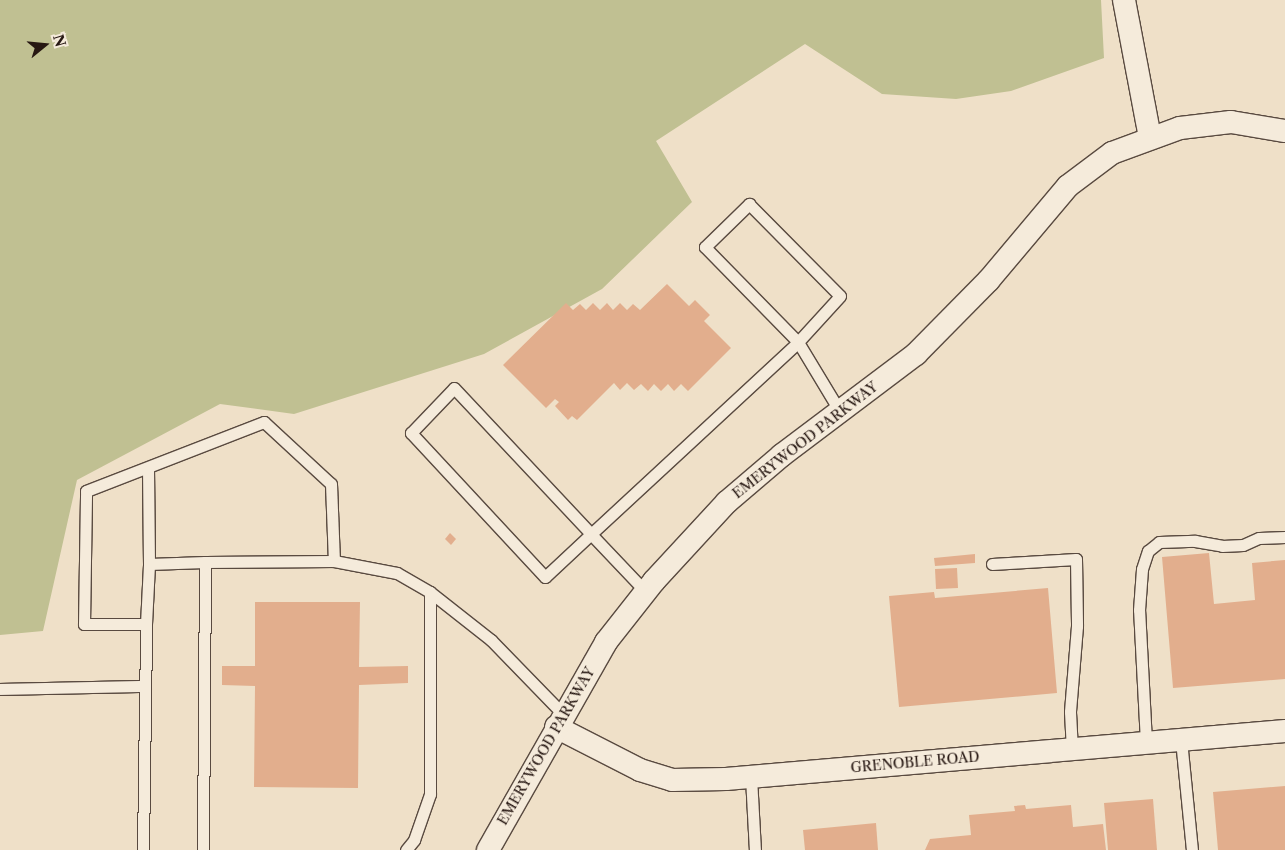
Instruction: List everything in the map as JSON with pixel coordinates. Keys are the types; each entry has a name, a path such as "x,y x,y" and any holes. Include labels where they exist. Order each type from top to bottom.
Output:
{"street":[{"path":"1124,0 1150,138"},
{"name":"EMERYWOOD PARKWAY","path":"488,850 606,642 646,591 727,502 839,410 916,354 948,324 1068,186 1112,153 1150,138 1193,125 1231,122 1285,131"},
{"name":"GRENOBLE ROAD","path":"560,721 640,770 672,780 752,777 1285,730"}],"lane":[{"path":"646,591 592,534 454,388 411,434 545,577 592,534 798,342 840,296 749,204 705,247 798,342 839,410"},
{"path":"146,624 84,624 86,491 264,422 331,484 334,561"},
{"path":"143,850 146,624 149,564 148,468"},
{"path":"1146,742 1139,610 1142,569 1148,551 1159,542 1195,541 1222,546 1243,546 1259,538 1285,538"},
{"path":"992,564 1076,559 1077,626 1070,712 1072,749"},
{"path":"149,564 334,561 397,573 430,592 491,640 560,721"},
{"path":"202,850 205,562"},
{"path":"406,850 414,840 430,794 430,592"},
{"path":"0,689 145,686"},
{"path":"1181,740 1192,850"},
{"path":"752,777 755,850"}],"green space":[{"path":"0,0 1101,0 1104,58 1011,91 956,99 882,94 805,44 656,141 692,202 602,289 484,354 294,414 220,404 77,480 43,631 0,635"}],"building":[{"path":"667,284 689,306 695,300 710,315 704,321 731,348 688,391 681,384 674,391 668,384 661,391 654,384 648,391 641,384 634,390 627,383 620,390 614,383 577,420 572,416 568,420 555,406 559,402 555,399 546,408 503,365 566,303 573,310 580,304 586,310 593,303 600,310 607,303 613,310 620,303 627,310 633,304 640,310"},
{"path":"450,533 456,539 451,545 445,539"},
{"path":"1209,553 1214,604 1255,600 1252,563 1285,560 1285,679 1173,688 1162,557"},
{"path":"975,554 975,563 935,566 934,558"},
{"path":"957,568 958,588 936,589 935,569"},
{"path":"1048,588 1057,693 899,707 889,596 934,592 935,598"},
{"path":"255,602 360,602 359,667 408,666 408,683 359,685 358,788 254,787 255,686 222,685 222,666 255,666"},
{"path":"1285,786 1285,850 1218,850 1213,792"},
{"path":"1153,799 1157,850 1108,850 1104,803"},
{"path":"1025,805 1026,809 1071,805 1073,827 1103,824 1106,850 925,850 930,839 971,835 969,815 1015,811 1014,806"},
{"path":"876,823 878,850 805,850 803,830"}]}
